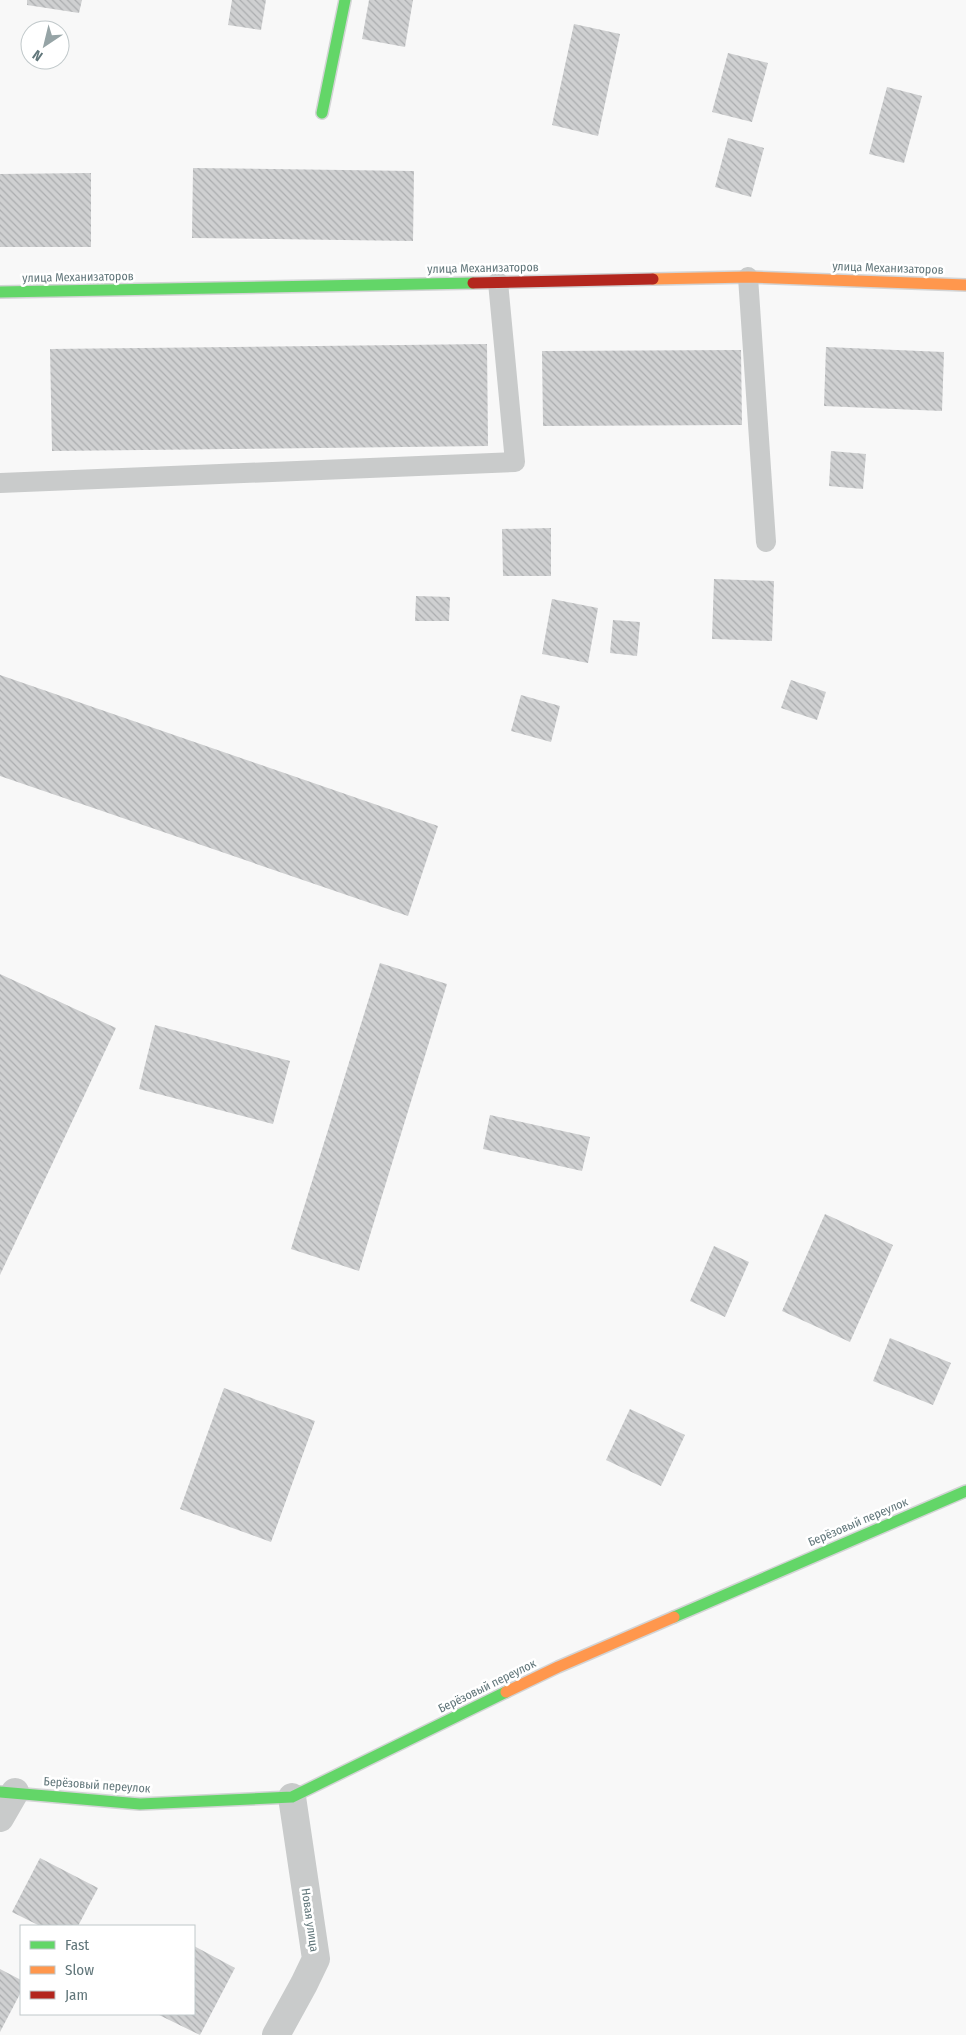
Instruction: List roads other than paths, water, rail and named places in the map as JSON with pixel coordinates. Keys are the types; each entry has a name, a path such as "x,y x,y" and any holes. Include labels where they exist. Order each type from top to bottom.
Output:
{"street":[{"path":"322,113 345,0"},
{"name":"улица Механизаторов","path":"0,292 748,277 966,285"},
{"name":"Берёзовый переулок","path":"7,1792 140,1804 292,1797 558,1667 966,1490"},
{"path":"0,1818 7,1792"},
{"name":"Новая улица","path":"276,2035 316,1959 292,1797"}],"lane":[{"path":"748,277 766,542"},
{"path":"0,483 515,462 498,282"}]}
